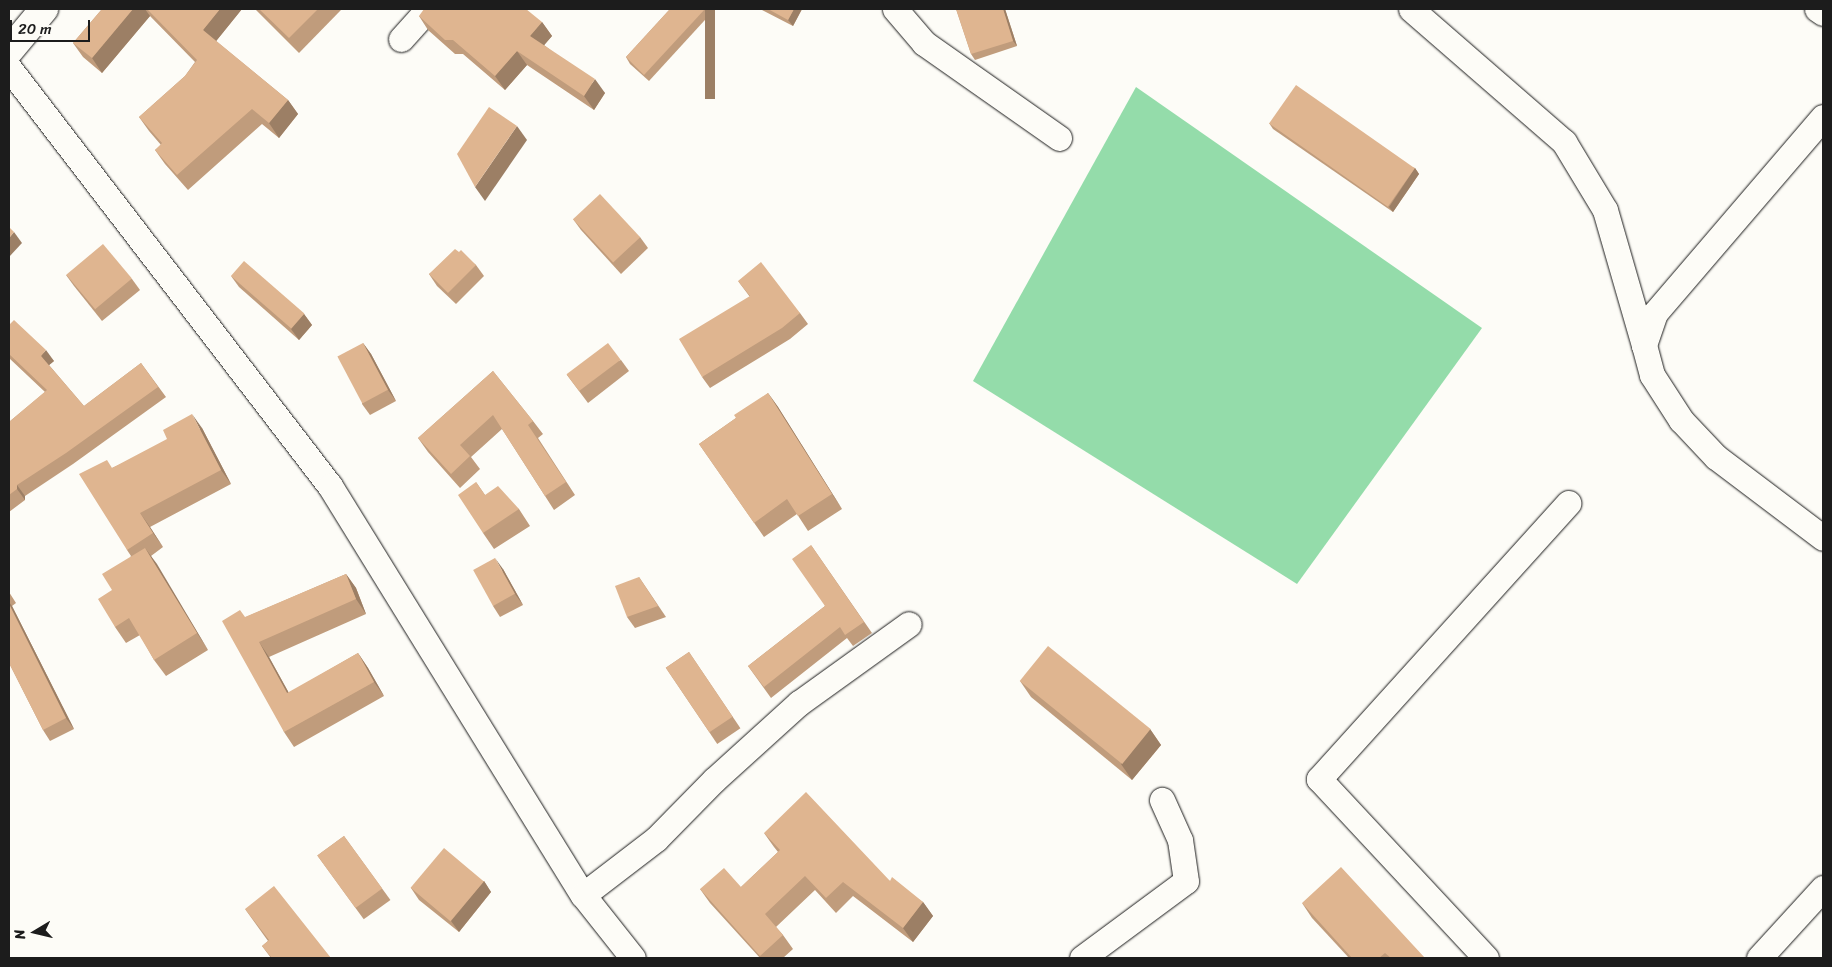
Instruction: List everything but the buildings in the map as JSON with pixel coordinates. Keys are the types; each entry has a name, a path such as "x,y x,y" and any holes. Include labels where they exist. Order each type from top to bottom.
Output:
{"street":[{"path":"9,51 44,9"},
{"path":"401,39 428,9"},
{"path":"895,9 924,43 1060,138"},
{"path":"1412,9 1564,142 1605,210 1652,375 1681,420 1716,458 1823,538"},
{"path":"1817,9 1823,13"},
{"path":"9,68 330,486 583,895 634,958"},
{"path":"1644,345 1655,313 1823,117"},
{"path":"1486,958 1319,779 1568,503"},
{"path":"583,895 656,839 714,780 799,704 909,624"},
{"path":"1082,958 1186,881 1180,840 1162,800"},
{"path":"1759,958 1823,888"}],"green space":[{"path":"1136,87 1482,328 1297,584 973,381"}]}
